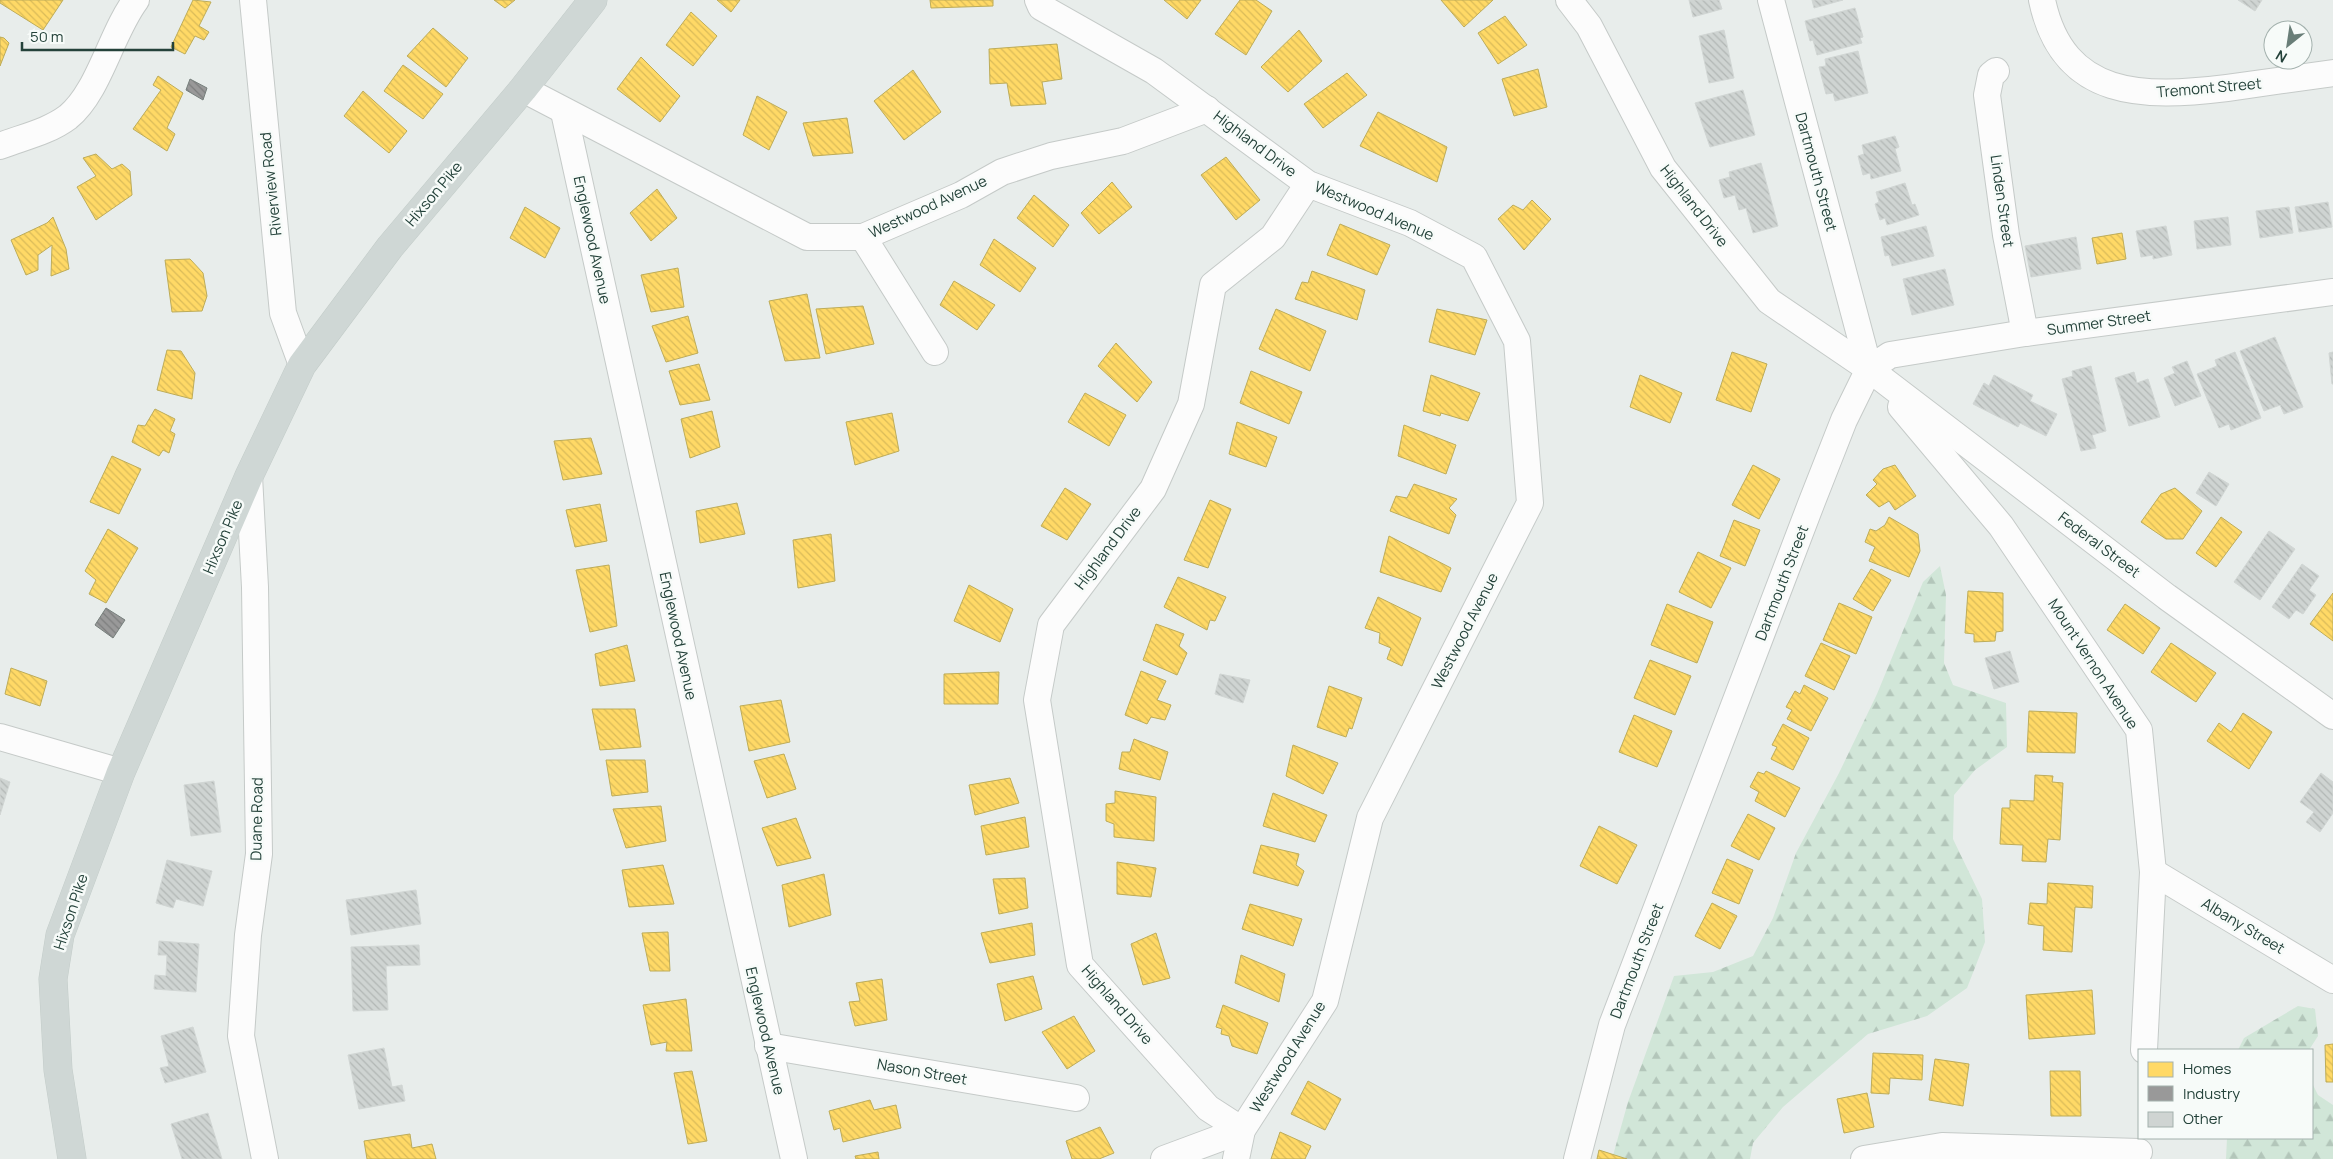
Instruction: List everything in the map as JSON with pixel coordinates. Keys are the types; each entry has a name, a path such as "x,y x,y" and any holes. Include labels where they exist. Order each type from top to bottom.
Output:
{"main road":[{"name":"Hixson Pike","path":"72,1159 58,1070 52,979 60,935 121,772 249,476 302,365 390,247 523,89 593,0"}],"street":[{"path":"0,146 50,128 68,117 84,99 136,0"},
{"name":"Riverview Road","path":"253,0 283,313 302,365"},
{"name":"Highland Drive","path":"1038,0 1041,7 1154,71 1308,184 1273,237 1213,286 1191,404 1153,489 1051,625 1037,700 1080,965 1208,1108 1242,1130"},
{"name":"Highland Drive","path":"1570,0 1589,26 1662,168 1769,301 1869,368"},
{"name":"Dartmouth Street","path":"1577,1159 1612,1025 1811,504 1844,420 1869,368 1771,0"},
{"name":"Tremont Street","path":"2042,0 2045,13 2061,46 2084,73 2114,88 2147,93 2180,94 2333,73"},
{"name":"Linden Street","path":"1996,71 1990,75 1987,95 2006,234 2024,333"},
{"name":"Westwood Avenue","path":"523,89 564,112 808,237 863,238 960,195 1002,172 1051,156 1122,141 1207,109"},
{"name":"Englewood Avenue","path":"564,112 794,1159"},
{"name":"Westwood Avenue","path":"1236,1159 1242,1130 1325,1001 1370,818 1530,503 1517,341 1474,257 1410,223 1308,184"},
{"path":"863,238 935,352"},
{"name":"Summer Street","path":"1869,368 1890,355 2024,333 2333,292"},
{"name":"Federal Street","path":"1869,368 2167,597 2333,716"},
{"name":"Mount Vernon Avenue","path":"1869,368 2001,526 2139,730 2153,872 2144,1049"},
{"name":"Duane Road","path":"249,476 255,588 259,854 248,935 241,1036 265,1159"},
{"path":"0,737 121,772"},
{"name":"Albany Street","path":"2153,872 2333,980"},
{"name":"Nason Street","path":"768,1046 1076,1098"},
{"path":"1164,1159 1242,1130"},
{"path":"1864,1159 1942,1146 2139,1150"}],"green space":[{"path":"1940,566 1946,595 1944,663 1953,685 2006,703 2007,747 1975,770 1954,795 1953,839 1982,899 1985,942 1967,988 1927,1016 1868,1034 1783,1107 1753,1143 1750,1159 1612,1159 1628,1102 1674,976 1713,972 1753,956 1773,918 1796,853 1839,773 1877,694 1923,582"},
{"path":"2298,1006 2315,1009 2318,1036 2310,1049 2238,1049 2244,1038"},
{"path":"2313,1085 2318,1095 2333,1105 2333,1159 2226,1159 2227,1139 2313,1139"}],"building: Homes":[{"path":"0,0 63,0 43,30 0,3"},
{"path":"193,0 211,2 199,26 209,32 204,40 195,36 185,54 171,47"},
{"path":"494,0 515,0 505,8"},
{"path":"717,0 740,0 731,12"},
{"path":"930,0 993,0 993,6 931,8"},
{"path":"1164,0 1201,0 1187,19"},
{"path":"1240,0 1256,0 1272,11 1246,55 1215,34"},
{"path":"1441,0 1493,0 1464,27"},
{"path":"691,12 717,36 693,66 666,45"},
{"path":"1505,16 1527,45 1498,64 1478,33"},
{"path":"433,28 468,58 446,87 407,56"},
{"path":"1299,30 1322,61 1288,92 1261,67"},
{"path":"0,37 9,43 0,66"},
{"path":"1057,44 1062,79 1042,82 1046,104 1011,106 1007,83 990,84 989,49"},
{"path":"641,57 680,96 660,122 617,89"},
{"path":"403,65 443,94 423,119 384,91"},
{"path":"1538,69 1547,107 1514,116 1502,79"},
{"path":"913,70 941,112 904,140 874,101"},
{"path":"1347,73 1367,95 1323,128 1304,104"},
{"path":"158,76 183,93 167,128 175,134 167,151 133,129 161,90 153,85"},
{"path":"363,91 407,131 389,153 344,116"},
{"path":"757,96 787,112 769,150 743,135"},
{"path":"1378,112 1447,147 1437,182 1360,146"},
{"path":"847,118 853,153 813,156 803,123"},
{"path":"96,154 112,169 122,164 130,171 132,195 96,220 77,187 96,176 83,158"},
{"path":"1226,157 1260,200 1236,220 1201,175"},
{"path":"1112,182 1132,207 1099,234 1081,213"},
{"path":"657,189 677,218 651,241 630,213"},
{"path":"1034,195 1069,225 1053,247 1017,218"},
{"path":"1532,200 1551,219 1524,250 1498,219 1513,205 1523,210"},
{"path":"525,207 560,228 545,258 510,238"},
{"path":"53,217 66,249 69,269 51,276 52,245 38,255 38,270 26,275 11,240 47,223"},
{"path":"1340,224 1390,245 1377,275 1327,255"},
{"path":"2122,233 2126,259 2097,264 2092,238"},
{"path":"994,239 1036,268 1020,292 980,265"},
{"path":"190,259 203,273 207,296 202,311 172,312 165,260"},
{"path":"678,268 684,307 651,312 641,275"},
{"path":"1312,271 1365,290 1357,320 1295,299 1302,282 1308,283"},
{"path":"954,281 995,305 977,330 940,305"},
{"path":"807,294 820,358 785,361 769,301"},
{"path":"863,306 874,344 826,354 816,309"},
{"path":"1276,309 1326,331 1310,371 1259,349"},
{"path":"1437,309 1487,320 1475,355 1429,342"},
{"path":"688,316 698,353 666,362 652,326"},
{"path":"1116,343 1152,382 1137,402 1098,366"},
{"path":"167,350 181,351 195,373 192,399 157,390"},
{"path":"1732,352 1767,364 1751,412 1716,400"},
{"path":"699,364 710,400 680,405 669,371"},
{"path":"1251,371 1302,392 1289,424 1240,403"},
{"path":"1431,375 1480,393 1468,421 1441,413 1440,416 1423,411"},
{"path":"1640,375 1682,393 1670,423 1630,407"},
{"path":"1085,393 1126,415 1109,446 1068,422"},
{"path":"155,409 175,419 170,431 175,434 169,453 163,450 159,456 132,442 138,425 145,426"},
{"path":"712,411 720,447 690,458 681,419"},
{"path":"892,413 899,451 855,465 846,422"},
{"path":"1237,422 1277,437 1266,467 1229,454"},
{"path":"1404,425 1456,445 1446,474 1398,456"},
{"path":"591,438 602,474 563,480 554,441"},
{"path":"112,456 141,469 119,514 90,502"},
{"path":"1753,465 1780,479 1759,519 1732,505"},
{"path":"1895,465 1916,496 1895,510 1889,501 1879,507 1866,495 1877,484 1873,480 1883,469"},
{"path":"1414,484 1457,499 1449,508 1456,515 1449,534 1390,511 1396,496 1407,498"},
{"path":"1065,488 1091,504 1067,540 1041,526"},
{"path":"2175,488 2202,511 2183,539 2166,539 2141,522 2161,494"},
{"path":"1210,500 1231,509 1208,568 1184,560"},
{"path":"737,503 745,534 700,543 696,511"},
{"path":"600,504 607,541 575,547 566,510"},
{"path":"1889,517 1918,534 1920,551 1909,577 1869,561 1875,547 1865,542 1870,529 1876,531 1885,525"},
{"path":"2221,517 2242,532 2216,567 2196,553"},
{"path":"1734,520 1760,530 1745,566 1720,556"},
{"path":"108,529 138,548 106,603 89,594 96,580 85,571"},
{"path":"831,534 835,581 798,588 793,540"},
{"path":"1389,536 1451,568 1441,592 1380,572"},
{"path":"1698,552 1731,568 1711,608 1679,592"},
{"path":"609,565 617,626 590,632 576,570"},
{"path":"1871,569 1891,580 1873,611 1853,599"},
{"path":"1178,577 1226,597 1215,621 1210,620 1207,630 1164,607"},
{"path":"969,585 1013,609 1000,642 954,621"},
{"path":"1968,591 2003,593 2003,631 1996,632 1995,641 1974,642 1974,634 1965,633"},
{"path":"2333,593 2333,641 2310,624"},
{"path":"1378,597 1421,618 1402,666 1387,659 1391,648 1379,643 1380,633 1365,628"},
{"path":"1839,603 1872,617 1856,654 1823,640"},
{"path":"1667,604 1713,622 1697,663 1651,645"},
{"path":"2125,604 2160,628 2143,654 2107,630"},
{"path":"1156,624 1184,634 1179,646 1187,653 1177,675 1143,660"},
{"path":"1821,643 1850,656 1834,690 1805,676"},
{"path":"2171,643 2216,673 2196,702 2151,672"},
{"path":"627,645 635,681 600,686 595,654"},
{"path":"1650,660 1691,676 1675,715 1634,698"},
{"path":"11,668 47,681 40,706 5,694"},
{"path":"1141,671 1166,681 1157,700 1171,705 1165,720 1151,717 1147,724 1125,715"},
{"path":"999,672 998,704 944,704 944,674"},
{"path":"1804,685 1828,698 1811,731 1787,719 1792,710 1786,707 1795,691 1800,694"},
{"path":"1329,686 1362,698 1352,729 1349,728 1346,737 1317,727"},
{"path":"781,700 790,742 749,751 740,706"},
{"path":"592,709 635,709 641,747 600,750"},
{"path":"2029,711 2077,713 2075,753 2027,752"},
{"path":"2243,713 2272,732 2249,769 2207,741 2219,723 2231,732"},
{"path":"1634,715 1672,731 1657,767 1619,752"},
{"path":"1783,724 1809,738 1793,770 1771,759 1777,747 1772,745"},
{"path":"1134,739 1168,752 1160,780 1119,769 1122,752 1130,752"},
{"path":"1293,745 1338,763 1323,794 1286,776"},
{"path":"784,754 796,789 767,798 754,761"},
{"path":"606,760 645,760 648,792 612,796"},
{"path":"1766,771 1800,788 1785,817 1755,801 1759,792 1750,787 1758,772 1764,774"},
{"path":"2035,775 2053,776 2052,782 2063,783 2060,840 2048,839 2046,862 2022,861 2023,845 2000,844 2002,808 2010,808 2010,800 2034,801"},
{"path":"1010,778 1019,803 975,815 969,785"},
{"path":"1115,791 1156,797 1154,841 1114,837 1114,824 1106,821 1106,804 1115,803"},
{"path":"1273,793 1327,815 1315,842 1263,826"},
{"path":"661,806 666,841 626,848 613,809"},
{"path":"1748,814 1775,828 1759,860 1731,846"},
{"path":"1025,817 1029,847 986,855 981,826"},
{"path":"796,818 811,858 777,866 762,828"},
{"path":"1599,826 1637,845 1617,884 1580,866"},
{"path":"1261,845 1299,854 1296,865 1304,871 1298,886 1253,873"},
{"path":"1727,859 1753,870 1739,904 1712,893"},
{"path":"1117,862 1156,868 1151,897 1117,894"},
{"path":"663,865 674,904 629,907 622,870"},
{"path":"824,874 831,915 789,927 782,885"},
{"path":"1025,878 1028,908 999,914 993,879"},
{"path":"2048,883 2093,886 2092,908 2075,907 2072,952 2043,950 2044,926 2028,924 2030,903 2047,904"},
{"path":"1712,903 1737,916 1720,949 1695,936"},
{"path":"1250,904 1302,919 1293,946 1242,929"},
{"path":"1032,923 1035,955 990,963 981,933"},
{"path":"668,932 670,971 650,971 642,933"},
{"path":"1156,933 1170,978 1143,985 1131,944"},
{"path":"1241,955 1285,974 1279,1002 1235,983"},
{"path":"1033,976 1042,1009 1005,1021 997,984"},
{"path":"882,979 887,1020 855,1026 849,1002 860,1001 856,983"},
{"path":"2092,990 2095,1034 2029,1039 2026,995"},
{"path":"686,999 692,1051 666,1051 667,1042 651,1045 643,1005"},
{"path":"1223,1005 1268,1023 1257,1054 1232,1046 1229,1036 1221,1034 1222,1029 1216,1027"},
{"path":"1074,1016 1095,1051 1067,1069 1042,1032"},
{"path":"2333,1044 2333,1082 2326,1082 2325,1045"},
{"path":"1873,1053 1923,1055 1922,1080 1890,1078 1889,1094 1871,1093"},
{"path":"1935,1059 1969,1064 1963,1106 1929,1100"},
{"path":"692,1071 707,1141 688,1144 674,1073"},
{"path":"2050,1071 2080,1071 2081,1116 2051,1116"},
{"path":"1308,1081 1341,1099 1325,1130 1291,1114"},
{"path":"1867,1093 1874,1127 1844,1133 1837,1099"},
{"path":"870,1100 874,1110 896,1105 901,1128 843,1142 840,1128 834,1130 829,1111"},
{"path":"1100,1127 1114,1153 1099,1159 1072,1159 1066,1141"},
{"path":"1280,1132 1311,1146 1305,1159 1271,1159"},
{"path":"410,1134 412,1148 432,1144 436,1159 367,1159 364,1141"},
{"path":"1599,1150 1627,1159 1597,1159"},
{"path":"878,1152 879,1159 856,1159 855,1156"}],"building: Industry":[{"path":"190,79 207,88 203,100 186,90"},
{"path":"106,608 125,620 113,638 95,625"}],"building: Other":[{"path":"1689,0 1719,0 1722,9 1693,17"},
{"path":"1812,0 1843,0 1814,8"},
{"path":"2238,0 2262,0 2255,11"},
{"path":"1855,8 1863,37 1860,38 1862,43 1817,55 1813,40 1810,41 1805,21"},
{"path":"1724,30 1734,78 1709,83 1699,36"},
{"path":"1858,51 1868,93 1835,101 1833,93 1826,94 1819,67 1826,66 1825,59"},
{"path":"1743,90 1755,135 1710,147 1695,103"},
{"path":"1895,136 1899,147 1895,149 1901,171 1871,179 1870,173 1863,175 1858,156 1864,154 1862,145"},
{"path":"1761,163 1778,226 1753,233 1746,208 1739,210 1735,195 1724,198 1719,180 1730,177 1729,172"},
{"path":"1905,183 1912,205 1915,204 1919,215 1887,225 1885,218 1880,220 1875,204 1879,202 1876,192"},
{"path":"2328,202 2332,227 2299,232 2295,207"},
{"path":"2289,207 2293,233 2260,238 2256,211"},
{"path":"2228,217 2231,245 2197,249 2194,221"},
{"path":"1926,226 1934,256 1892,266 1889,255 1885,256 1881,237"},
{"path":"2166,226 2172,255 2153,259 2153,255 2141,257 2136,231"},
{"path":"2076,237 2081,269 2031,277 2025,246"},
{"path":"1945,269 1954,305 1912,315 1903,279"},
{"path":"2275,337 2303,407 2284,414 2280,405 2264,411 2240,351"},
{"path":"2235,352 2261,418 2231,430 2229,424 2219,428 2197,374 2217,366 2215,360"},
{"path":"2333,352 2333,384 2332,384 2329,353"},
{"path":"2187,361 2201,396 2175,406 2164,378 2175,373 2172,367"},
{"path":"2091,366 2106,431 2092,435 2096,448 2081,451 2062,379 2073,376 2072,371"},
{"path":"2134,372 2137,383 2148,379 2160,417 2129,426 2115,378"},
{"path":"1994,375 2033,395 2030,401 2057,414 2046,436 2020,423 2018,427 1973,404 1984,383 1989,386"},
{"path":"2209,472 2229,484 2216,506 2196,493"},
{"path":"2269,531 2295,549 2260,600 2234,582"},
{"path":"2302,564 2319,576 2309,590 2316,595 2303,614 2296,610 2289,619 2272,607"},
{"path":"2010,651 2019,682 1994,689 1985,658"},
{"path":"1220,674 1250,680 1243,703 1215,694"},
{"path":"2321,773 2333,782 2333,813 2320,832 2306,822 2314,812 2300,802"},
{"path":"0,778 10,782 0,815"},
{"path":"214,781 221,832 191,836 184,785"},
{"path":"167,860 212,871 203,906 176,899 173,908 156,903"},
{"path":"416,890 421,924 351,935 346,900"},
{"path":"159,941 199,944 196,992 154,989 155,975 166,976 167,955 158,955"},
{"path":"419,945 420,965 386,966 388,1010 353,1011 351,947"},
{"path":"193,1027 206,1072 165,1083 160,1068 169,1066 161,1036"},
{"path":"384,1048 392,1087 402,1085 405,1101 359,1109 348,1055"},
{"path":"208,1113 222,1159 182,1159 171,1124"}]}
